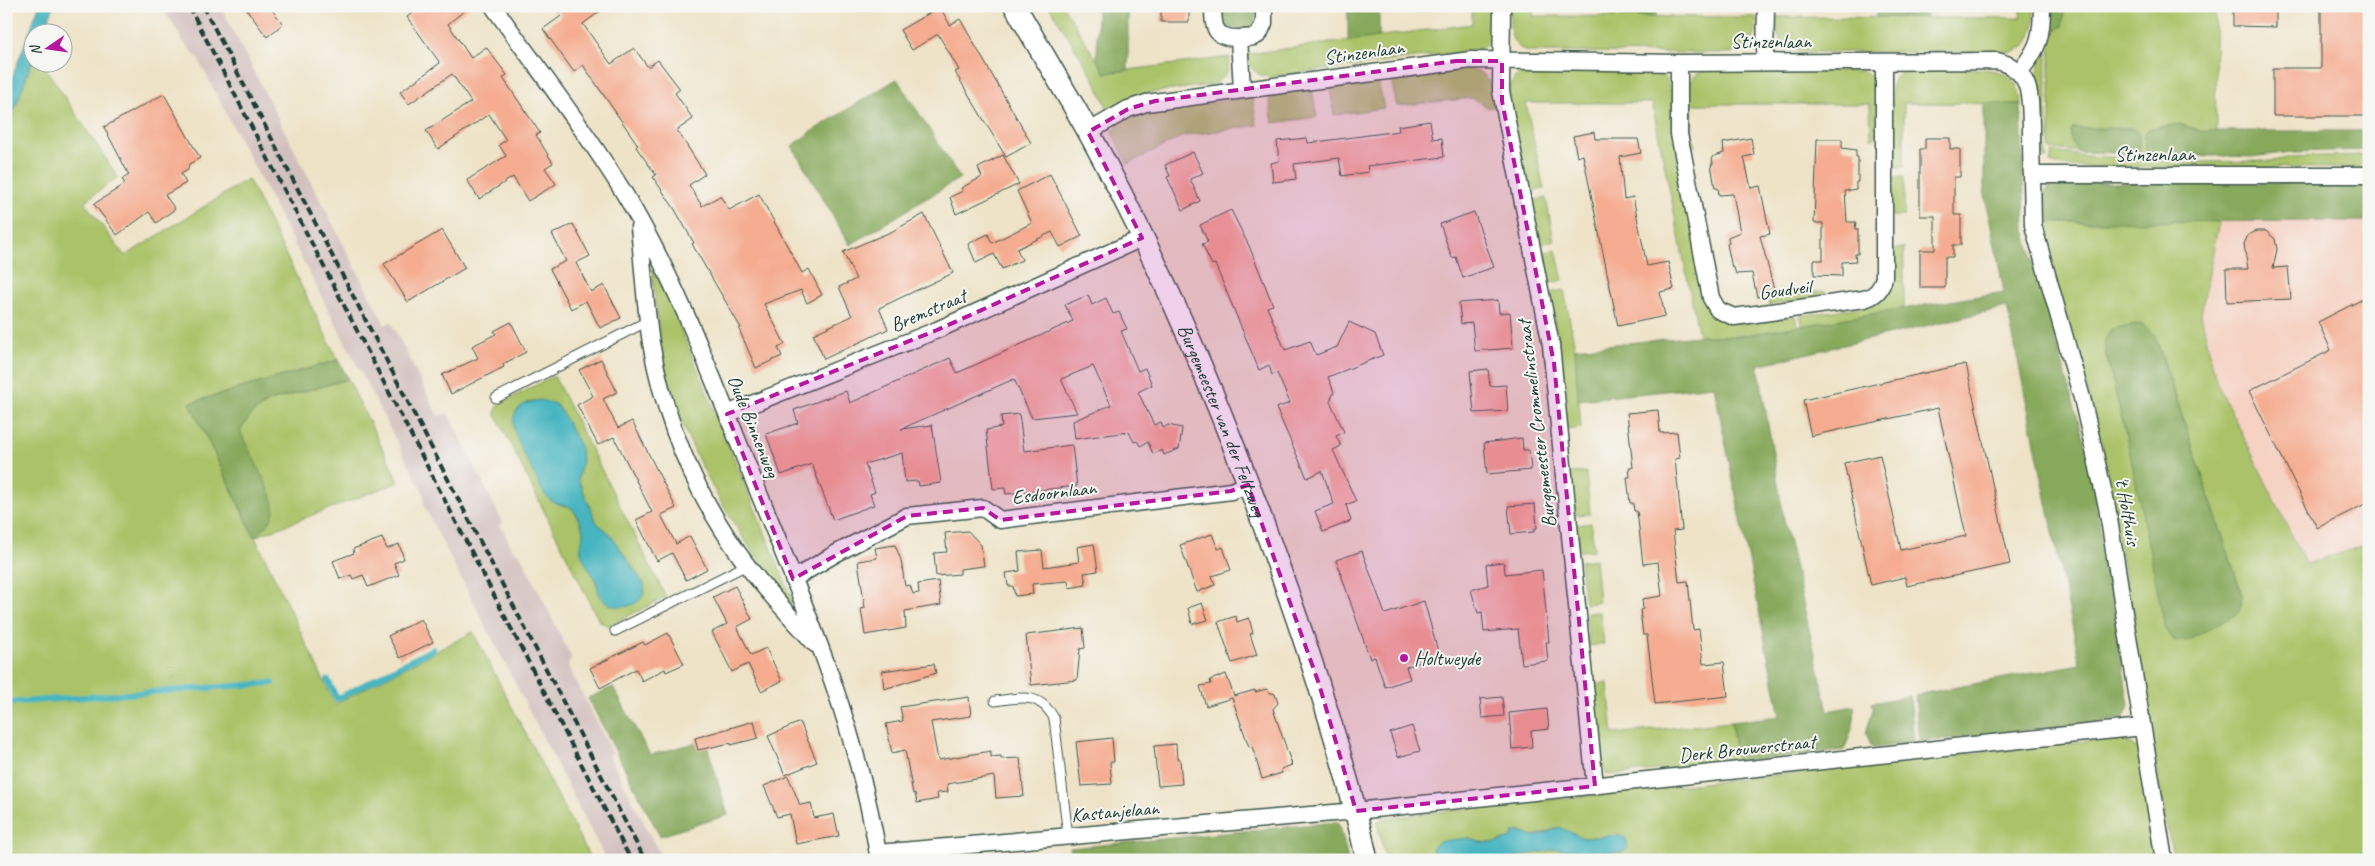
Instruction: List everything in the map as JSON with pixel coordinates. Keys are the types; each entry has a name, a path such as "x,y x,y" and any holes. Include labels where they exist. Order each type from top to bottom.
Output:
{"street":[{"name":"Oude Binnenweg","path":"493,6 603,162 638,218 674,292 727,414 824,653 859,760 878,856"},
{"name":"Burgemeester van der Feltzweg","path":"1015,6 1088,132 1142,238 1198,359 1275,554 1319,684 1356,810 1367,860"},
{"path":"1213,6 1213,21 1218,32 1227,38 1250,38 1260,34 1264,24 1264,6"},
{"name":"Burgemeester Crommelinstraat","path":"1502,6 1502,101 1549,330 1554,363 1595,786"},
{"path":"1765,62 1766,6"},
{"path":"2032,175 2030,95 2026,82 2018,72 2034,54 2041,37 2042,6"},
{"path":"1238,38 1242,89"},
{"name":"Stinzenlaan","path":"1088,132 1138,105 1242,89 1456,61 1679,63 1996,61 2010,65 2018,72"},
{"name":"Goudveil","path":"1679,63 1679,134 1711,298 1718,310 1734,317 1864,299 1872,296 1880,289 1884,277 1884,62"},
{"name":"Stinzenlaan","path":"2032,175 2369,175"},
{"name":"'t Holthuis","path":"2032,175 2033,225 2096,454 2164,860"},
{"name":"Oude Binnenweg","path":"638,218 648,321 661,387 682,450 711,510 747,565 824,653"},
{"name":"Bremstraat","path":"727,414 937,330 1142,238"},
{"name":"Esdoornlaan","path":"793,578 907,516 983,508 1000,520 1231,491 1248,485"},
{"name":"Derk Brouwerstraat","path":"1356,810 2142,727"},
{"name":"Kastanjelaan","path":"878,856 1068,836 1356,810"}],"lane":[{"path":"496,398 648,321"},
{"path":"615,631 747,565"},
{"path":"995,701 1030,697 1049,708 1054,718 1068,836"}],"highlighted area":[{"path":"1456,61 1502,61 1502,101 1554,363 1595,786 1356,811 1319,684 1248,485 1231,491 1000,520 983,508 907,516 793,579 727,414 937,330 1142,238 1088,132 1128,109 1155,101"}],"shaded area":[{"path":"160,6 220,6 385,325 391,322 438,416 448,413 503,523 500,525 515,553 519,552 571,657 568,666 612,753 609,755 663,860 606,860 424,506 424,494 197,57 182,40 173,23"},
{"path":"2219,221 2369,221 2369,544 2306,564 2216,381 2201,314"}],"green space":[{"path":"1049,6 1063,6 1105,73 1230,57 1227,73 1216,84 1141,94 1108,109 1093,77"},
{"path":"1097,6 1128,6 1128,70 1105,73 1097,59"},
{"path":"1222,6 1256,6 1255,25 1249,29 1227,28 1222,21"},
{"path":"1348,6 1379,6 1379,37 1348,41"},
{"path":"1472,6 1494,6 1494,26 1491,38 1483,47 1477,50 1268,77 1253,70 1248,59 1247,54 1472,24"},
{"path":"1510,6 1533,6 1533,16 1756,17 1757,24 1752,41 1743,49 1731,53 1530,52 1517,45 1511,34"},
{"path":"1626,6 1656,6 1656,17 1626,16"},
{"path":"1876,6 1927,6 1927,17 1876,17"},
{"path":"2021,6 2034,6 2033,29 2024,46 2009,52 1799,52 1787,48 1783,44 1778,35 1776,24 1776,17 2020,18"},
{"path":"2050,6 2215,6 2216,156 2050,149"},
{"path":"2050,6 2065,8 2062,26 2050,34"},
{"path":"2047,43 2046,160 2039,148 2038,142 2038,69"},
{"path":"1463,69 1478,71 1483,75 1493,92 1496,106 1489,108 1472,98 1397,106 1391,79"},
{"path":"1972,69 1997,71 2005,74 2015,83 2019,91 2021,104 1904,103 1904,167 1891,167 1892,85 1895,78 1905,70"},
{"path":"1529,70 1647,70 1663,76 1671,92 1714,315 1722,320 1742,323 1795,316 1798,327 1740,336 1699,336 1652,103 1526,103 1544,189 1528,192 1509,95 1514,78 1520,73"},
{"path":"1707,70 1864,71 1873,77 1877,85 1876,138 1871,138 1870,104 1692,104 1692,132 1695,146 1689,147 1685,115 1686,89 1694,76"},
{"path":"28,72 48,72 118,177 84,202 125,256 248,179 338,360 190,403 254,537 270,522 250,454 240,431 251,414 270,401 348,379 399,482 255,537 335,704 473,632 591,860 6,860 6,133"},
{"path":"897,79 960,178 850,245 792,146 814,130"},
{"path":"1378,81 1384,108 1334,115 1330,87"},
{"path":"1312,89 1317,117 1273,123 1269,95"},
{"path":"1252,97 1257,125 1183,136 1128,164 1112,133 1120,123 1144,111"},
{"path":"1984,103 2021,104 2025,230 2088,455 2129,705 2124,717 2117,720 1919,742 1915,695 2080,664 2007,307 1758,365 1785,525 1828,711 1854,706 1855,711 1852,729 1844,750 1737,762 1731,722 1780,716 1714,386 1578,400 1575,348 1698,336 1740,336 2004,292 1984,190"},
{"path":"2180,124 2200,131 2369,131 2369,150 2291,152 2252,157 2147,153 2144,138 2146,131 2151,128"},
{"path":"2073,128 2133,128 2139,134 2139,153 2079,152 2071,138"},
{"path":"2052,152 2087,156 2197,162 2272,161 2292,157 2369,155 2369,168 2064,167 2050,163"},
{"path":"1891,177 1904,177 1904,216 1891,216"},
{"path":"2060,183 2369,183 2369,221 2040,222 2040,203 2044,193"},
{"path":"1546,198 1554,241 1539,244 1531,201"},
{"path":"2219,221 2201,314 2216,381 2306,564 2369,544 2369,860 2174,860 2161,798 2103,447 2040,222","holes":["2155,335 2242,594 2241,605 2129,448 2105,350"]},
{"path":"1904,248 1904,308 1803,326 1800,316 1866,306 1891,249"},
{"path":"1556,250 1563,280 1547,284 1541,253"},
{"path":"652,269 673,310 793,601 789,604 754,554 722,503 707,477 682,422 664,363"},
{"path":"1564,290 1575,348 1581,428 1567,430 1559,352 1549,293"},
{"path":"1825,291 1826,297 1769,305 1768,299"},
{"path":"2135,324 2144,325 2155,335 2242,595 2241,605 2237,614 2189,640 2175,642 2165,628 2129,448 2105,350 2105,339 2111,329"},
{"path":"338,360 348,379 270,401 251,414 240,431 266,482 274,509 272,518 255,537 190,403"},
{"path":"554,376 666,597 608,626 599,621 495,413 499,404","holes":["530,401 555,404 580,446 582,461 578,479 597,523 609,533 644,584 643,596 626,607 598,589 582,554 583,531 581,524 572,508 557,503 518,410"]},
{"path":"1586,472 1590,514 1575,515 1571,473"},
{"path":"1591,523 1594,550 1579,551 1577,525"},
{"path":"1595,559 1599,602 1585,604 1580,561"},
{"path":"1600,612 1604,644 1589,646 1586,613"},
{"path":"1608,683 1613,734 1731,722 1737,762 1607,775 1599,754 1593,685"},
{"path":"613,687 650,755 699,742 706,742 728,815 660,836 588,698"},
{"path":"1910,696 1914,743 1872,748 1866,733 1873,709 1871,703"},
{"path":"2112,738 2123,739 2138,749 2160,860 1501,860 1557,849 1611,853 1619,835 1583,838 1559,827 1534,835 1524,834 1519,831 1511,838 1495,843 1479,842 1470,838 1439,842 1432,848 1436,860 1386,860 1377,823 1385,818"},
{"path":"1337,822 1341,829 1348,860 1072,860 1070,848"}],"water":[{"path":"39,6 54,6 47,22 33,22"},
{"path":"22,51 22,72 28,72 6,133 6,94"},
{"path":"540,400 555,404 561,411 580,446 582,461 578,479 597,523 609,533 644,584 644,592 636,603 629,606 613,606 606,603 601,597 597,583 582,556 583,533 579,520 572,508 555,503 547,497 522,449 514,428 514,418 517,410 526,404"},
{"path":"1559,827 1583,838 1619,835 1626,838 1628,848 1622,853 1557,849 1501,860 1436,860 1432,848 1439,842 1470,838 1479,842 1495,843 1511,838 1514,832 1538,836"}],"building":[{"path":"244,6 269,6 283,24 267,37"},
{"path":"422,6 470,6 448,24 471,58 486,47 507,75 503,78 540,133 536,135 553,163 545,168 556,184 528,201 513,177 479,199 467,180 506,156 499,145 506,140 489,114 438,149 426,131 471,102 452,74 409,104 400,92 440,63 407,17"},
{"path":"567,6 607,6 583,24 611,64 634,48 648,67 658,60 680,89 675,93 693,119 677,130 705,174 689,185 702,206 720,196 729,210 759,194 802,273 809,269 822,295 807,303 801,290 764,304 785,344 778,348 782,356 756,368 739,329 741,328 692,244 694,243 674,208 653,177 656,175 636,147 638,145 583,65 574,72 543,29 561,16 559,12"},
{"path":"1161,6 1189,6 1189,22 1161,22"},
{"path":"2233,6 2276,6 2276,27 2233,26"},
{"path":"2321,6 2369,6 2368,116 2273,116 2273,68 2321,68"},
{"path":"940,7 950,25 960,19 1031,143 1006,157 955,72 959,70 938,34 912,50 900,30"},
{"path":"164,94 200,158 189,164 188,170 181,174 186,183 165,195 175,209 156,223 149,212 117,235 94,204 125,184 122,179 129,175 104,127"},
{"path":"1430,121 1433,139 1442,138 1444,157 1367,166 1368,172 1342,176 1339,158 1294,164 1296,179 1273,182 1271,163 1279,161 1277,141 1307,138 1308,143 1399,131 1398,126"},
{"path":"1594,132 1595,139 1638,139 1641,153 1620,157 1624,199 1633,197 1647,266 1668,262 1674,289 1660,292 1665,316 1618,326 1583,155 1577,157 1573,136"},
{"path":"1751,138 1754,155 1744,157 1751,188 1760,186 1770,234 1760,236 1775,293 1757,297 1752,273 1736,274 1734,268 1732,268 1727,244 1729,243 1728,237 1740,232 1733,194 1719,195 1718,188 1715,188 1711,164 1713,164 1712,157 1724,153 1723,143"},
{"path":"1925,138 1950,138 1950,149 1960,149 1960,177 1954,177 1954,215 1961,215 1961,245 1953,245 1953,257 1945,257 1945,288 1920,288 1920,250 1935,250 1935,216 1920,216 1920,149 1925,149"},
{"path":"1817,139 1842,139 1842,148 1856,150 1856,157 1858,157 1858,182 1856,182 1856,189 1845,191 1847,222 1856,222 1855,229 1858,229 1858,254 1855,254 1856,261 1842,262 1842,276 1814,275 1814,260 1823,260 1823,223 1814,223"},
{"path":"1193,152 1203,173 1190,179 1200,201 1183,210 1167,177 1170,176 1165,165"},
{"path":"1003,155 1019,184 956,214 950,197 963,191 961,188 982,177 978,168"},
{"path":"1050,174 1082,236 1060,247 1052,232 1017,249 1022,260 1002,269 994,254 976,263 968,244 988,234 992,243 1032,223 1017,191"},
{"path":"1231,210 1249,246 1273,305 1267,307 1285,350 1310,341 1316,355 1337,347 1349,322 1375,334 1383,355 1328,377 1334,392 1330,401 1344,432 1336,436 1341,446 1333,450 1356,501 1346,505 1351,521 1323,532 1315,511 1334,504 1322,471 1307,478 1276,408 1290,403 1277,373 1272,375 1269,365 1259,370 1215,264 1212,265 1202,244 1208,242 1200,225"},
{"path":"1474,212 1494,267 1463,278 1456,257 1452,258 1440,224"},
{"path":"924,214 953,273 879,308 888,329 824,359 813,334 852,316 839,287 856,279 843,252 893,231"},
{"path":"573,224 590,256 576,263 591,292 604,285 621,318 600,328 586,301 571,309 550,269 566,261 552,234"},
{"path":"442,230 465,268 408,302 384,264"},
{"path":"2257,231 2266,231 2275,239 2277,249 2273,268 2288,267 2291,299 2227,302 2226,269 2248,269 2244,244 2248,235"},
{"path":"1088,295 1092,305 1106,298 1113,314 1119,312 1127,329 1121,331 1138,371 1145,368 1152,385 1138,392 1154,425 1161,422 1163,428 1168,425 1182,428 1179,449 1164,455 1162,450 1153,454 1148,442 1140,446 1137,441 1134,442 1129,432 1075,439 1073,421 1111,405 1093,366 1061,379 1077,413 1032,418 1014,379 901,429 932,425 941,483 919,486 918,481 905,482 902,453 865,464 875,492 870,494 874,505 833,520 812,464 781,475 766,434 798,423 794,410 846,391 850,403 950,358 957,373 1073,321 1065,305"},
{"path":"2369,296 2369,502 2317,528 2249,391 2331,350 2318,322"},
{"path":"1498,300 1499,313 1510,312 1513,348 1475,351 1472,323 1461,324 1459,303"},
{"path":"511,322 526,352 503,364 504,367 451,394 442,375 478,358 472,346 496,334 494,331"},
{"path":"601,359 617,392 603,399 618,428 632,421 676,508 661,515 676,544 690,536 707,569 686,580 672,553 657,561 636,520 652,512 614,437 598,445 577,405 593,396 579,370"},
{"path":"1966,364 2010,564 1907,586 1905,577 1871,585 1844,463 1880,455 1901,550 1966,536 1938,408 1811,436 1803,400"},
{"path":"1488,369 1490,386 1506,385 1508,411 1474,413 1470,371"},
{"path":"1658,410 1660,433 1677,432 1680,458 1675,459 1682,530 1673,531 1679,582 1688,581 1693,630 1699,629 1703,664 1724,662 1728,696 1655,704 1647,635 1643,635 1640,610 1643,609 1642,599 1662,596 1658,562 1643,564 1637,511 1634,511 1633,503 1630,503 1627,477 1630,477 1629,468 1633,468 1627,413"},
{"path":"1019,414 1024,451 1072,445 1077,486 1006,494 1005,488 993,489 986,430 1002,427 1001,416"},
{"path":"1522,438 1523,450 1529,450 1531,470 1487,474 1484,443"},
{"path":"1535,504 1537,528 1534,529 1534,532 1511,534 1508,506"},
{"path":"968,531 981,545 984,566 960,569 960,574 936,576 934,553 947,552 945,533"},
{"path":"1212,534 1218,549 1223,547 1231,570 1212,576 1215,585 1197,592 1180,545"},
{"path":"382,538 387,549 399,544 404,559 394,563 399,575 368,587 363,575 353,579 351,575 340,579 333,561 354,553 353,549"},
{"path":"1094,544 1098,571 1084,573 1086,585 1069,588 1068,581 1032,584 1033,594 1015,596 1013,586 1008,586 1006,573 1020,571 1018,552 1042,550 1044,567 1079,562 1077,547"},
{"path":"895,545 901,560 905,586 910,585 913,594 919,593 918,584 938,581 941,605 905,611 906,628 865,635 861,609 865,608 858,561 877,558 875,548"},
{"path":"1362,551 1385,614 1424,601 1439,655 1406,667 1410,679 1385,687 1375,657 1370,659 1336,560"},
{"path":"1504,562 1505,574 1542,570 1549,642 1546,642 1548,661 1522,664 1518,629 1484,632 1482,612 1478,613 1471,590 1488,585 1486,564"},
{"path":"735,586 752,619 737,627 751,655 766,648 782,681 761,691 748,664 732,672 712,632 727,624 713,597"},
{"path":"1202,603 1208,620 1192,624 1188,608"},
{"path":"1236,616 1237,622 1249,618 1253,633 1250,634 1257,655 1232,663 1218,622"},
{"path":"421,619 433,642 400,658 388,636"},
{"path":"1083,628 1085,648 1080,649 1077,680 1031,685 1026,635"},
{"path":"668,633 684,664 666,672 665,669 642,681 636,669 600,688 590,668 643,642 645,645"},
{"path":"934,664 936,673 884,689 882,671"},
{"path":"1226,674 1234,696 1255,690 1255,692 1267,689 1268,692 1275,694 1278,703 1273,709 1292,765 1281,769 1282,773 1262,779 1252,746 1249,747 1232,698 1206,706 1200,686 1211,684 1210,680"},
{"path":"969,697 971,716 931,722 938,760 991,751 991,757 1001,756 1001,759 1020,758 1024,796 996,798 994,776 947,784 948,792 937,793 938,799 917,803 915,793 913,794 905,750 892,753 886,724 903,721 900,707"},
{"path":"1502,697 1504,716 1482,718 1480,699"},
{"path":"1547,709 1549,729 1531,731 1532,747 1512,749 1509,713"},
{"path":"754,721 758,738 731,745 731,743 698,750 695,738"},
{"path":"800,722 817,762 785,775 768,736"},
{"path":"1412,726 1420,751 1398,757 1390,733"},
{"path":"1112,738 1114,762 1110,762 1112,784 1081,786 1076,742"},
{"path":"1176,744 1177,759 1180,759 1182,784 1158,786 1154,746"},
{"path":"788,776 800,805 811,803 814,818 834,814 839,836 796,844 790,814 777,817 764,786"}],"waterway":[{"path":"328,680 337,699 433,649"},
{"path":"6,703 273,683"}],"railway":[{"path":"189,6 631,860"},
{"path":"203,6 645,860"}],"place":[{"name":"Holtweyde","path":"1404,658"}]}
